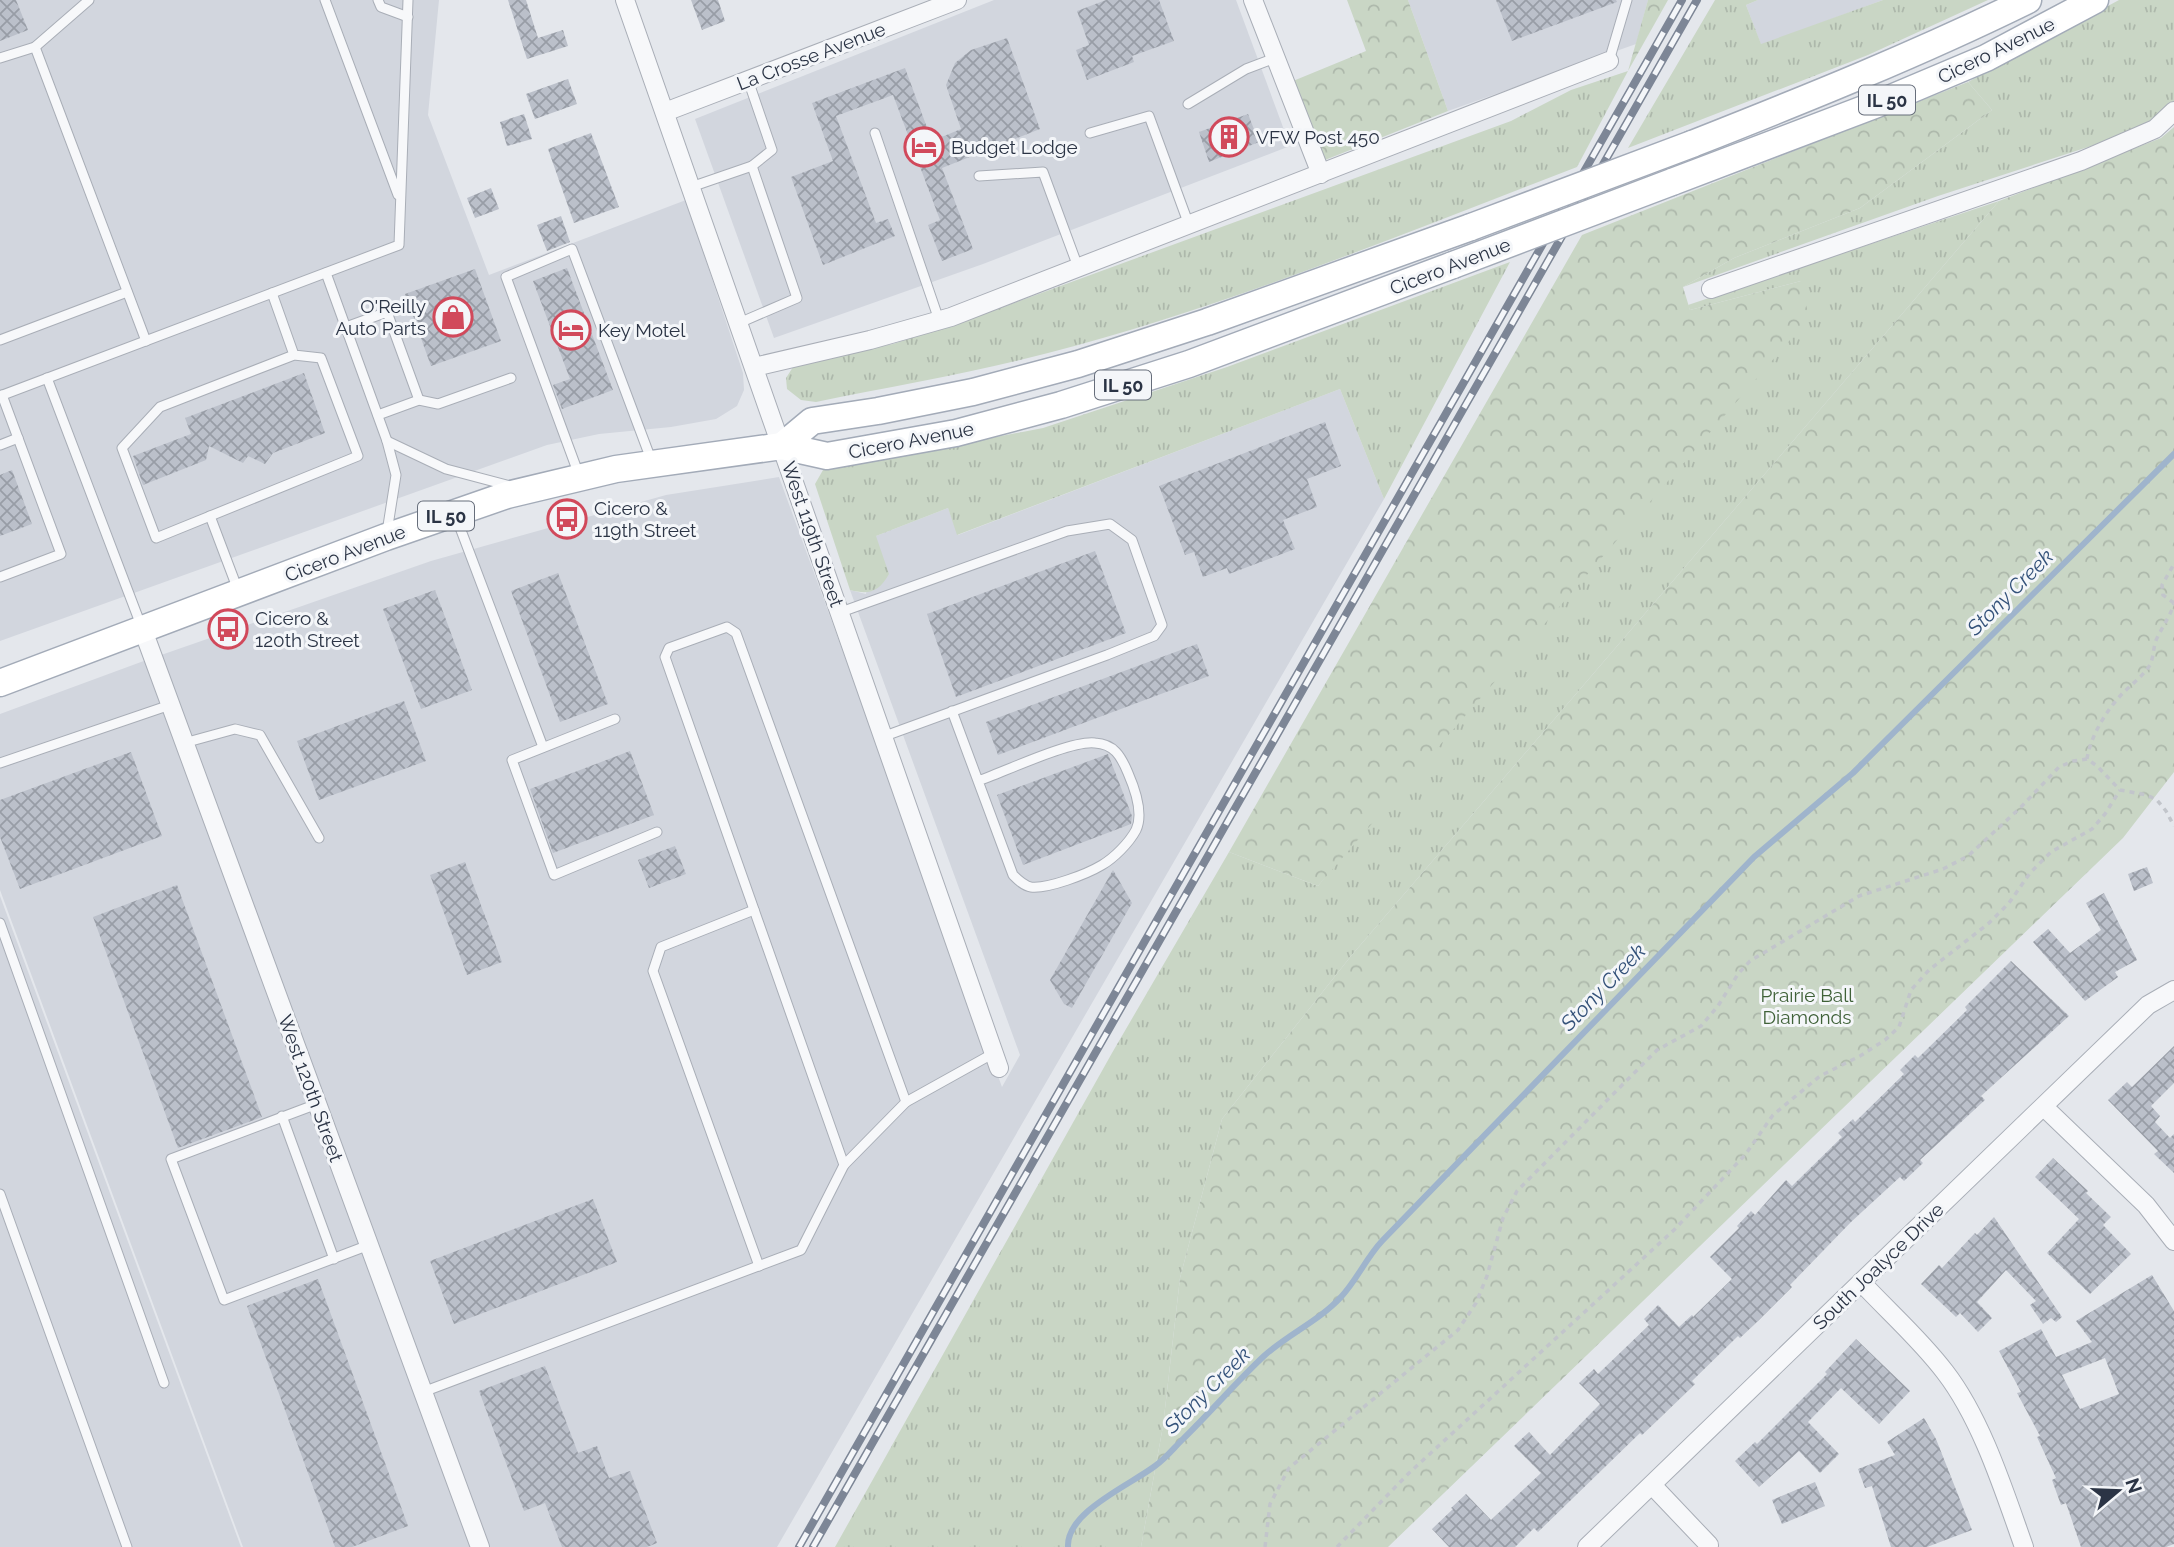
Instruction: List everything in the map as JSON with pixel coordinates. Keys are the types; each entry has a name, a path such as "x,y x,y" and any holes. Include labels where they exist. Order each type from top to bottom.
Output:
{"main road":[{"name":"Cicero Avenue","path":"782,446 812,421 959,394 1078,364 1207,322 1692,144 1859,78 2028,0"},
{"name":"Cicero Avenue","path":"0,683 386,537 527,491 580,477 652,464 782,446 827,456 956,433 1061,405 1189,364 1877,104 1986,58 2095,0"}],"street":[{"name":"West 119th Street","path":"625,0 997,1060"},
{"name":"La Crosse Avenue","path":"665,112 957,0"},
{"path":"1253,0 1321,174"},
{"path":"754,366 870,340 939,320 1609,61"},
{"path":"1711,289 2081,162 2155,129 2174,111"},
{"name":"West 120th Street","path":"142,630 480,1547"},
{"name":"South Joalyce Drive","path":"1587,1547 2148,1005 2174,990"},
{"path":"2044,1107 2146,1205 2174,1241"},
{"path":"1861,1282 1946,1373 1974,1420 1996,1469 2024,1547"},
{"path":"1651,1485 1709,1545"}],"lane":[{"path":"0,58 35,47 89,0"},
{"path":"325,0 400,198"},
{"path":"378,0 380,7 408,17"},
{"path":"0,577 61,554 1,395 400,245 408,0"},
{"path":"1609,61 1627,0"},
{"path":"35,47 146,341"},
{"path":"1188,104 1246,69 1275,58"},
{"path":"691,187 752,166 772,150 748,80"},
{"path":"1090,133 1149,116 1189,225"},
{"path":"875,134 939,320"},
{"path":"738,323 797,298 752,166"},
{"path":"979,176 1043,172 1078,267"},
{"path":"580,477 506,276 572,249 652,464"},
{"path":"326,273 378,415 396,475 386,537"},
{"path":"0,340 127,292"},
{"path":"272,293 294,355"},
{"path":"346,327 387,312 419,400"},
{"path":"294,355 321,358 358,456 156,538 122,448 160,407 294,355"},
{"path":"47,378 142,630"},
{"path":"378,415 419,400 438,404 511,378"},
{"path":"0,445 18,438"},
{"path":"387,441 446,469 527,491"},
{"path":"454,513 543,747"},
{"path":"210,516 239,593"},
{"path":"841,611 1066,531 1110,524 1132,541 1162,625 1154,636 884,736"},
{"path":"844,1165 665,657 668,649 727,627 736,633 906,1102"},
{"path":"0,763 170,705"},
{"path":"952,712 1013,875 1027,887 1046,887 1102,865 1136,829 1139,809 1133,786 1122,759 1111,746 1093,742 1069,747 978,781"},
{"path":"615,719 512,760 554,875 657,832"},
{"path":"184,743 235,729 260,735 319,838"},
{"path":"754,910 661,947 653,971 759,1266"},
{"path":"0,923 164,1383"},
{"path":"423,1392 801,1250 844,1165 906,1102 997,1060"},
{"path":"317,1104 171,1159 224,1300 369,1245"},
{"path":"282,1116 334,1259"},
{"path":"0,1194 127,1547"}],"path":[{"path":"2087,760 2089,747 2098,729 2121,695 2139,679 2151,663 2156,641 2174,604 2163,595 2162,585 2174,565"},
{"path":"1265,1547 1270,1504 1289,1468 1458,1330 1476,1303 1488,1276 1503,1218 1517,1191 1657,1050 1701,1026 1750,961 1859,896 1943,869 1968,856 2011,817 2059,767 2073,761 2087,760 2097,766 2120,790 2147,795 2157,800 2174,826"},
{"path":"1337,1547 1409,1473 1674,1230 1745,1155 1773,1115 1820,1076 1860,1056 1899,1027 1911,990 1929,970 2002,910 2030,873 2051,852 2092,829 2120,790"}],"shaded area":[{"path":"0,0 439,0 428,115 489,275 686,200 743,373 744,390 737,406 716,419 671,427 599,434 547,445 0,641"},
{"path":"994,0 1236,0 1290,146 983,264 774,338 695,119"},
{"path":"1408,0 1648,0 1636,44 1448,111"},
{"path":"1758,0 1883,0 1761,45 1746,5"},
{"path":"1340,389 1384,499 777,1547 243,1547 0,890 0,714 431,561 666,495 779,477 1002,1087 1020,1055 850,590 866,594 876,536 948,508 958,535"},
{"path":"0,896 241,1547 0,1547"}],"green space":[{"path":"1347,0 1408,0 1448,111 1325,160 1293,81 1366,51"},
{"path":"1648,0 1668,0 1628,71"},
{"path":"1715,0 1758,0 1746,5 1761,44 1883,0 1988,0 1868,55 1628,148"},
{"path":"2119,0 2174,0 2174,103 2158,118 2125,135 1938,196 1683,287 1734,258 1860,208 1992,110 1968,82"},
{"path":"1628,71 1577,167 1380,243 1182,314 1019,360 816,402 801,400 787,389 786,378 793,367 810,359 893,344 1003,307 1511,121 1571,90"},
{"path":"1968,82 1992,110 1860,208 1734,258 1683,287 1690,310 1801,281 1809,318 1318,886 1229,852 1582,235"},
{"name":"Prairie Ball Diamonds","path":"2174,127 2174,772 2123,838 1388,1547 1141,1547 1163,1426 1180,1278 1222,1119 1351,956 1999,201 2161,138"},
{"path":"1999,201 1351,956 1222,1119 1180,1278 1163,1426 1141,1547 835,1547 1112,1053 1229,852 1318,886 1801,281 1690,310 1688,305"},
{"path":"1510,262 1384,499 1340,389 957,535 948,508 876,536 889,574 873,591 850,590 815,484 823,470 1043,428 1227,367"}],"building":[{"path":"0,0 16,0 28,30 0,41"},
{"path":"508,0 526,0 538,38 563,30 568,46 527,59"},
{"path":"691,0 718,0 725,21 702,30"},
{"path":"1106,0 1159,0 1174,41 1132,56 1134,62 1087,80 1076,50 1089,45 1077,11"},
{"path":"1496,0 1616,0 1617,2 1512,41"},
{"path":"1007,38 1040,129 942,168 973,249 942,261 928,225 940,220 893,95 836,116 876,223 888,219 895,236 823,265 791,177 833,161 812,103 905,68 932,141 961,129 946,85 955,63 971,50"},
{"path":"568,79 577,104 535,119 526,94"},
{"path":"524,114 532,139 507,146 500,122"},
{"name":"VFW Post 450","path":"1248,114 1259,142 1209,162 1199,132"},
{"path":"591,133 619,207 574,223 548,149"},
{"path":"491,188 499,209 475,218 467,198"},
{"path":"561,216 570,242 547,251 537,225"},
{"name":"Key Motel","path":"567,268 613,390 562,409 553,385 570,379 533,281"},
{"name":"O'Reilly Auto Parts","path":"475,269 501,341 431,366 405,294"},
{"path":"304,373 325,433 273,453 265,464 248,456 243,463 209,446 206,460 143,485 133,456 191,434 185,418"},
{"path":"1325,422 1341,466 1307,479 1317,507 1283,520 1295,549 1229,574 1227,568 1203,577 1194,552 1185,555 1159,486"},
{"path":"12,470 32,524 0,536 0,475"},
{"path":"1095,551 1126,633 956,697 927,614"},
{"path":"558,573 608,704 560,722 511,591"},
{"path":"435,590 472,690 421,709 383,609"},
{"path":"1197,644 1209,676 998,755 986,722"},
{"path":"404,701 426,761 319,800 297,741"},
{"path":"630,751 654,815 553,853 530,789"},
{"path":"131,752 162,836 20,889 0,837 0,800"},
{"path":"1108,754 1132,816 1131,824 1023,865 997,795"},
{"path":"675,846 686,874 649,888 638,860"},
{"path":"465,862 502,962 467,975 430,875"},
{"path":"2147,867 2153,883 2134,891 2128,874"},
{"path":"1113,870 1132,903 1072,1008 1064,1004 1050,980"},
{"path":"177,885 262,1117 178,1148 93,917"},
{"path":"2104,893 2137,960 2115,972 2118,977 2085,1001 2033,942 2048,929 2070,953 2101,930 2086,903"},
{"path":"2011,961 2069,1016 1981,1096 1985,1100 1920,1160 1923,1163 1904,1181 1900,1177 1851,1222 1759,1320 1740,1338 1738,1336 1692,1381 1695,1384 1538,1532 1534,1528 1515,1547 1449,1547 1432,1529 1453,1509 1451,1508 1466,1494 1491,1520 1541,1473 1514,1446 1529,1432 1550,1455 1600,1404 1579,1383 1594,1369 1598,1374 1649,1325 1644,1319 1658,1305 1679,1327 1732,1279 1710,1257 1739,1228 1737,1226 1751,1211 1755,1215 1786,1180 1792,1186 1842,1137 1838,1133 1853,1119 1855,1122 1904,1074 1900,1070 1915,1055 1918,1058 1967,1010 1965,1007"},
{"path":"2174,1046 2174,1083 2151,1106 2160,1116 2155,1122 2170,1138 2174,1134 2174,1173 2154,1154 2158,1151 2108,1100 2127,1082 2132,1087"},
{"path":"2053,1158 2111,1217 2103,1225 2131,1254 2090,1294 2047,1253 2079,1219 2035,1177"},
{"path":"593,1199 617,1262 454,1324 430,1261"},
{"path":"1994,1217 2062,1317 2056,1322 2051,1318 2043,1324 2030,1305 2036,1301 2006,1270 1977,1302 1992,1318 1978,1332 1960,1313 1956,1317 1921,1284 1939,1265 1942,1268"},
{"path":"2152,1275 2174,1311 2174,1544 2166,1547 2081,1547 2066,1503 2061,1505 2052,1480 2056,1478 2037,1437 2040,1436 1999,1351 2041,1329 2056,1357 2092,1342 2076,1321","holes":["2105,1358 2119,1394 2080,1409 2062,1375"]},
{"path":"318,1279 408,1526 352,1547 335,1547 247,1306"},
{"path":"1856,1339 1910,1391 1879,1424 1841,1388 1808,1422 1839,1454 1820,1473 1799,1451 1759,1487 1735,1461 1755,1442 1757,1444 1827,1374 1825,1372"},
{"path":"545,1366 578,1453 597,1446 609,1478 630,1471 657,1543 647,1547 562,1547 545,1503 524,1511 479,1391"},
{"path":"1924,1418 1936,1439 1972,1530 1927,1547 1891,1547 1872,1486 1865,1488 1858,1469 1895,1455 1887,1442"},
{"path":"1815,1482 1825,1506 1782,1524 1772,1500"}],"waterway":[{"name":"Stony Creek","path":"1068,1547 1070,1534 1088,1511 1159,1463 1264,1356 1341,1297 1382,1241 1754,857 1853,773 2174,454"}],"railway":[{"path":"799,1547 1682,0"},
{"path":"813,1547 1697,0"}],"place":[{"name":"VFW Post 450","path":"1229,137"},
{"name":"Budget Lodge","path":"924,147"},
{"name":"O'Reilly Auto Parts","path":"453,317"},
{"name":"Key Motel","path":"571,330"},
{"name":"Cicero & 119th Street","path":"567,519"},
{"name":"Cicero & 120th Street","path":"228,629"}]}
